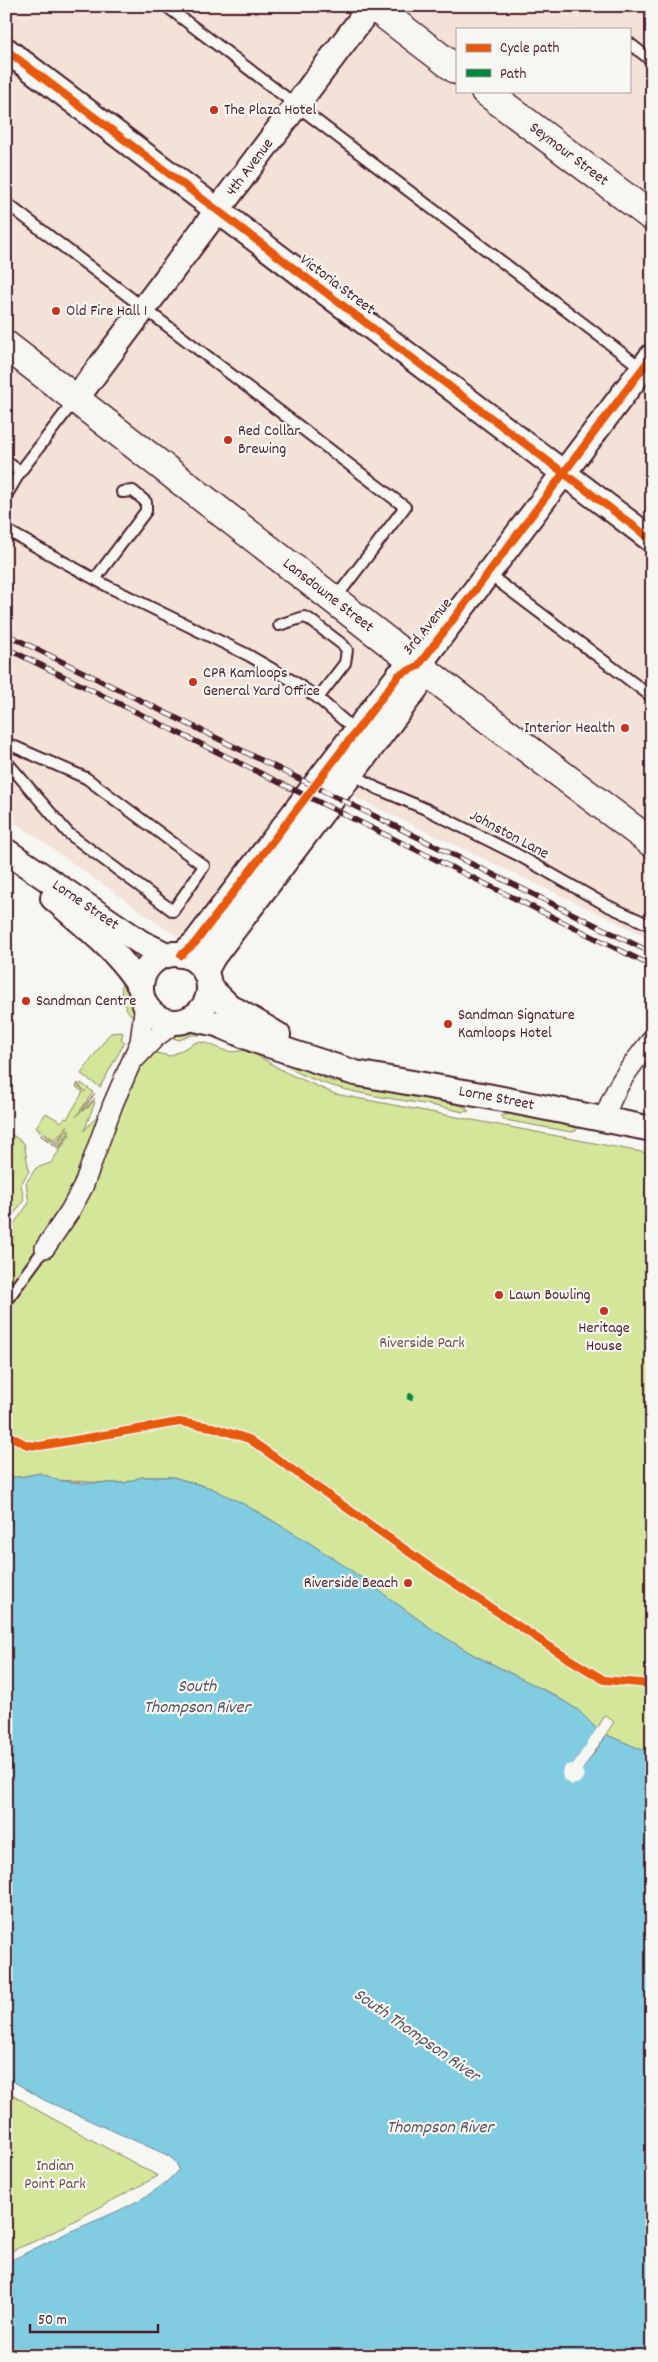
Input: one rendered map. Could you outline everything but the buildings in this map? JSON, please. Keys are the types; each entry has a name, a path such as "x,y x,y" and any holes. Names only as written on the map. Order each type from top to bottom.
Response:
{"main road":[{"path":"372,6 456,69"},
{"name":"Seymour Street","path":"486,92 652,217"},
{"name":"Lansdowne Street","path":"6,345 418,666 652,843"}],"street":[{"name":"4th Avenue","path":"75,400 372,6"},
{"name":"Victoria Street","path":"6,50 652,540"},
{"name":"3rd Avenue","path":"207,980 213,957 352,773 364,738 399,675 418,666 564,473 649,367"},
{"name":"3rd Avenue","path":"174,955 195,943 364,738"},
{"name":"Lorne Street","path":"6,851 140,942 174,955"},
{"name":"Lorne Street","path":"6,857 124,962 143,995"},
{"path":"45,1248 64,1221 83,1187 118,1090 140,1042 146,971 151,964 174,955 191,958 207,980 204,1005 155,1038 132,1063"},
{"name":"Lorne Street","path":"207,980 234,1010 339,1070"},
{"path":"143,995 158,1017 183,1020"},
{"name":"Lorne Street","path":"183,1020 217,1024 257,1041 339,1070 652,1129"},
{"path":"604,1120 618,1083 652,1039"}],"lane":[{"path":"166,6 649,367"},
{"path":"630,44 652,61"},
{"path":"6,204 405,507 335,600"},
{"path":"6,496 20,472 75,400"},
{"path":"6,461 20,472"},
{"path":"95,579 146,511 146,502 142,498 133,491 122,492"},
{"path":"6,530 95,579 248,655 318,698 364,738"},
{"path":"487,573 652,697"},
{"path":"279,624 304,617 344,644 347,650 345,663 318,698"},
{"path":"6,743 86,778 204,866 173,911 68,833 6,761"},
{"name":"Johnston Lane","path":"352,773 376,788 428,810 518,855 606,905 652,926"},
{"path":"6,1301 45,1248"}],"shaded area":[{"path":"6,6 652,6 652,939 350,795 347,742 342,730 278,819 188,935 176,936 6,816"}],"green space":[{"path":"122,979 132,989 136,1020 128,1011 123,1001"},
{"path":"187,1028 207,1029 206,1035 192,1035 179,1040 168,1036"},
{"path":"111,1033 123,1033 121,1039 125,1042 100,1087 81,1074 107,1037"},
{"name":"Riverside Park","path":"197,1042 210,1044 231,1052 246,1049 287,1073 335,1094 652,1154 652,1754 607,1735 582,1770 614,1722 605,1715 597,1729 578,1710 552,1694 472,1654 433,1630 328,1555 260,1513 211,1488 173,1477 142,1477 124,1483 106,1483 57,1480 40,1473 20,1477 6,1477 6,1222 13,1225 29,1203 26,1183 36,1168 51,1163 70,1134 59,1149 40,1135 59,1147 70,1131 59,1145 38,1131 58,1143 69,1128 57,1141 68,1125 55,1140 36,1127 46,1113 61,1122 65,1118 67,1119 83,1092 76,1087 78,1083 78,1086 86,1092 79,1086 81,1083 93,1092 76,1117 95,1093 82,1112 95,1098 87,1109 93,1101 95,1102 84,1131 151,1052 170,1056"},
{"path":"276,1057 331,1081 461,1105 469,1111 463,1112 342,1089 296,1072 275,1059"},
{"path":"510,1114 578,1127 576,1131 571,1132 505,1120 500,1116"},
{"path":"6,1134 11,1134 24,1143 29,1171 21,1184 24,1200 11,1218 6,1218"},
{"name":"Indian Point Park","path":"6,2090 37,2110 158,2176 40,2239 6,2253"}],"water":[{"path":"40,1473 57,1480 80,1483 124,1483 142,1477 173,1477 211,1488 240,1502 302,1538 348,1568 433,1630 472,1654 552,1694 578,1710 597,1729 573,1764 582,1770 607,1735 652,1754 652,2356 6,2356 6,2263 143,2198 169,2180 179,2169 175,2161 167,2155 44,2100 6,2077 6,1477 20,1477"}],"pier":[{"path":"598,1727 599,1730 578,1762 583,1764 607,1732 582,1770 584,1777 579,1783 572,1785 563,1779 562,1772 566,1765 573,1764"}],"railway":[{"path":"6,634 652,953"},
{"path":"6,648 652,966"}],"marked path":[{"path":"409,1400 412,1394"}],"cycle path":[{"path":"6,50 652,540"},
{"path":"181,955 195,943 399,675 418,666 652,356"},
{"path":"6,1434 27,1445 40,1446 179,1422 212,1427 249,1439 440,1574 561,1654 604,1680 652,1684"}],"place":[{"name":"The Plaza Hotel","path":"214,110"},
{"name":"Old Fire Hall 1","path":"56,311"},
{"name":"Red Collar Brewing","path":"228,440"},
{"name":"CPR Kamloops General Yard Office","path":"193,682"},
{"name":"Interior Health","path":"625,728"},
{"name":"Sandman Centre","path":"26,1001"},
{"name":"Sandman Signature Kamloops Hotel","path":"448,1024"},
{"name":"Lawn Bowling","path":"499,1295"},
{"name":"Heritage House","path":"604,1311"},
{"name":"Riverside Beach","path":"408,1583"}],"water label":[{"name":"South Thompson River","path":"197,1697"},
{"name":"South Thompson River","path":"416,2036"},
{"name":"Thompson River","path":"440,2128"}]}
